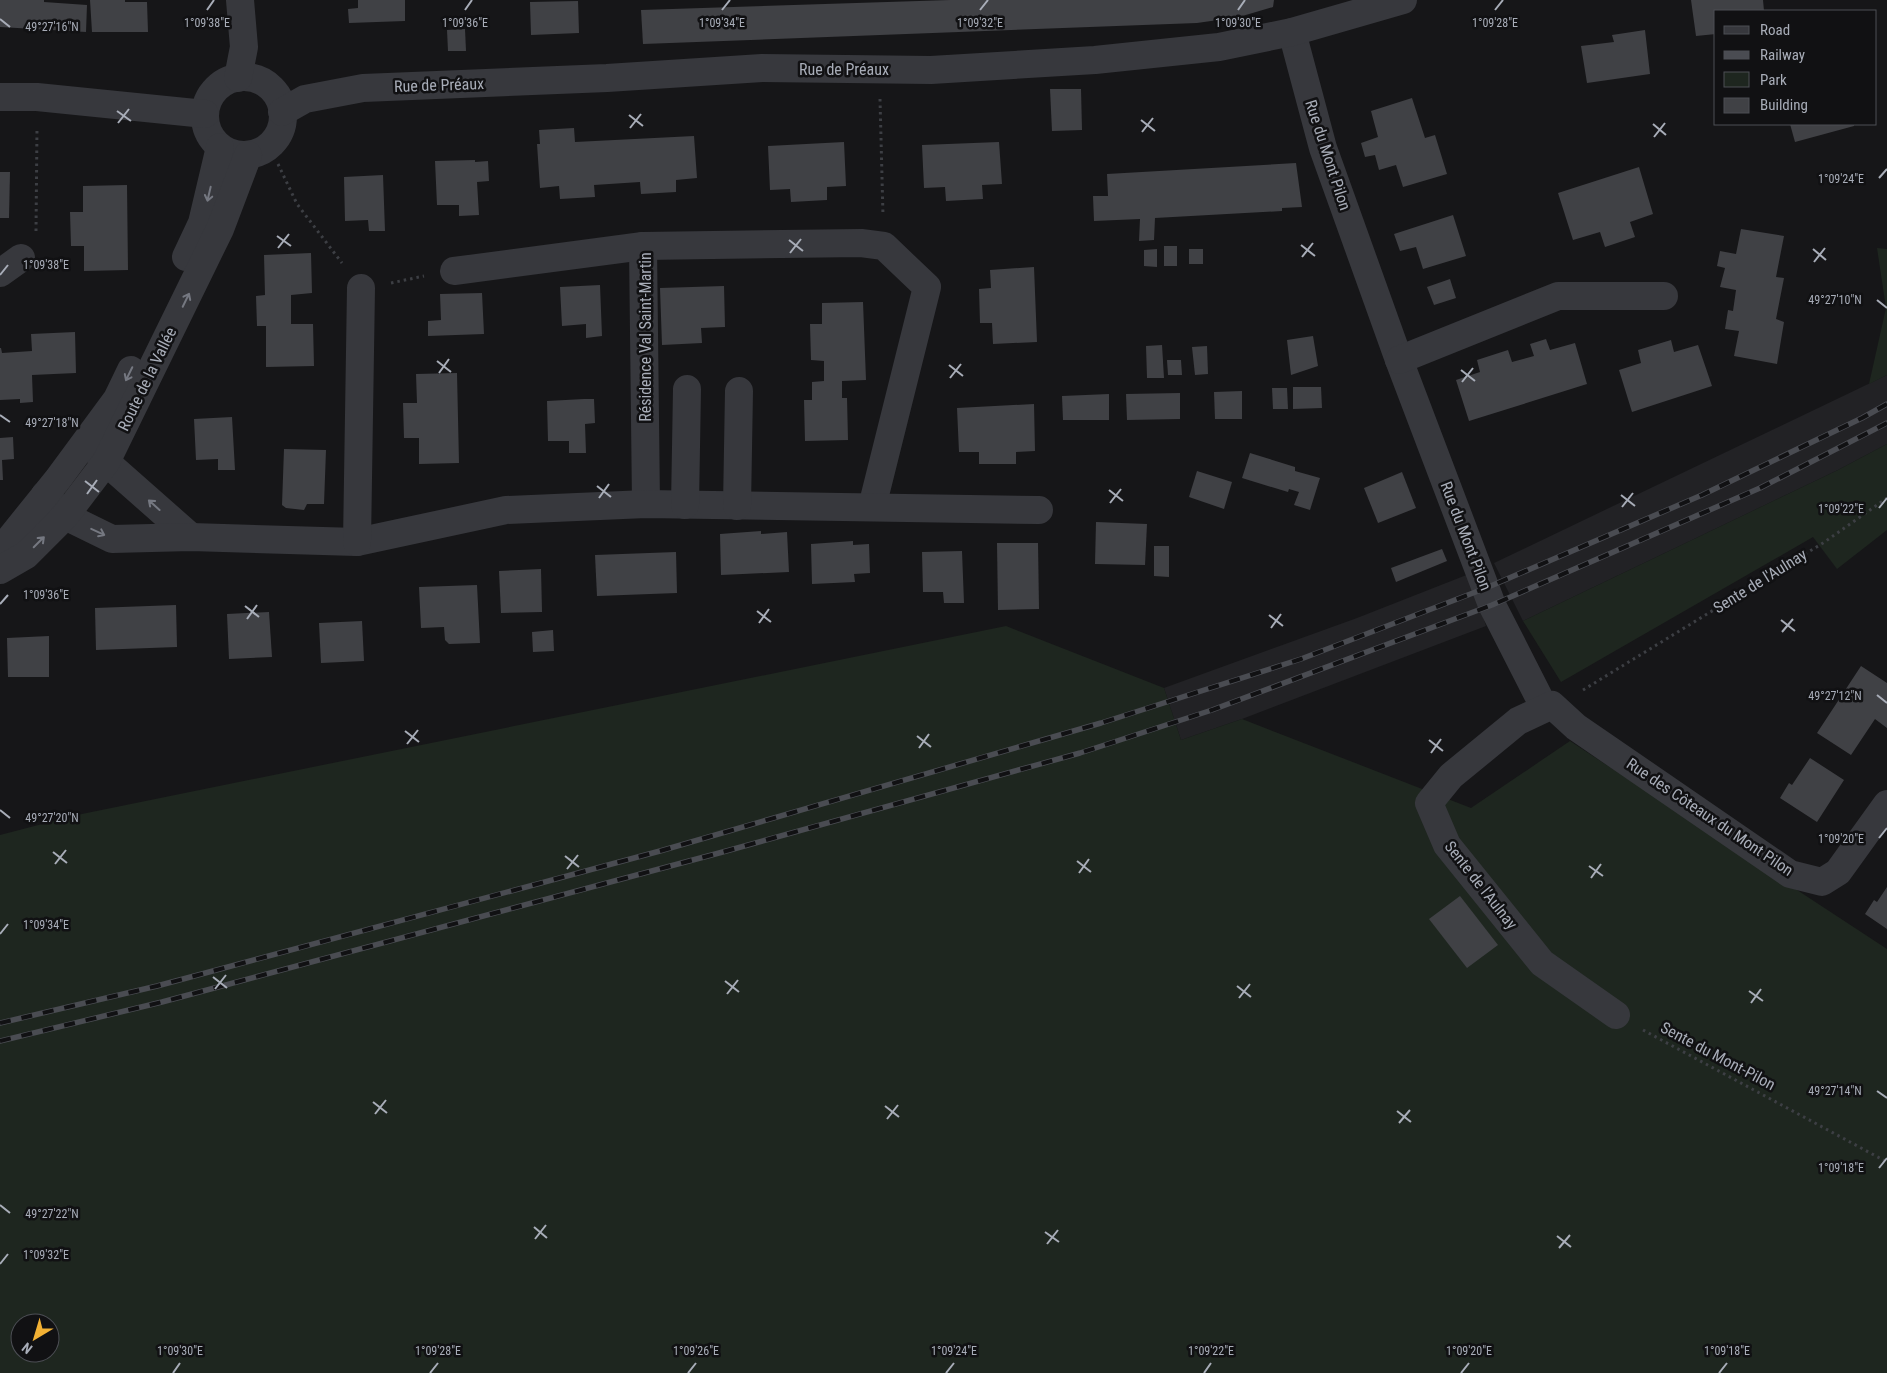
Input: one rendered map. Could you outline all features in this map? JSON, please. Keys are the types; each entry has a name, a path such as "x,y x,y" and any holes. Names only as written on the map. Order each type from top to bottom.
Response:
{"street":[{"path":"238,78 244,47 240,0"},
{"name":"Rue de Préaux","path":"282,112 305,99 364,88 607,78 762,68 931,70 1095,60 1219,48 1292,32 1397,1"},
{"name":"Rue du Mont Pilon","path":"1292,32 1323,148 1399,360 1492,605 1548,706"},
{"path":"238,78 254,79 268,86 277,98 282,112 281,127 278,134 259,150 233,154 214,142 207,128 205,114 209,99 218,87 238,78"},
{"path":"0,97 37,97 205,114"},
{"name":"Route de la Vallée","path":"0,551 45,495 117,399 202,223 220,147"},
{"name":"Route de la Vallée","path":"0,570 26,556 65,516 106,462 259,150"},
{"name":"Résidence Val Saint-Martin","path":"646,504 643,246 861,243 884,246"},
{"path":"454,271 643,246"},
{"path":"872,507 927,287 884,246"},
{"path":"356,542 361,288"},
{"path":"1399,360 1558,296 1664,296"},
{"path":"685,505 688,389"},
{"path":"738,506 739,391"},
{"path":"87,440 106,462 191,537"},
{"path":"45,495 65,516 112,539 191,537 356,542 506,510 646,504 1039,510"},
{"name":"Rue des Côteaux du Mont Pilon","path":"1548,706 1790,874 1822,882 1838,872 1887,804"},
{"name":"Sente de l'Aulnay","path":"1548,706 1518,721 1451,776 1429,803 1447,845 1542,963 1616,1015"}],"path":[{"path":"879,69 884,246"},
{"path":"11,266 36,232 37,97"},
{"path":"259,150 297,204 361,288 454,271"},
{"name":"Sente de l'Aulnay","path":"1548,706 1581,692 1823,543 1887,498"},
{"name":"Sente du Mont-Pilon","path":"1616,1015 1887,1162"}],"shaded area":[{"path":"1887,375 1887,444 1838,470 1523,621 1494,563"},
{"path":"1469,574 1486,626 1242,719 1181,740 1164,688 1357,618"}],"green space":[{"path":"1877,248 1887,249 1887,375 1869,384 1886,308"},
{"path":"1887,444 1887,530 1837,569 1813,537 1561,682 1523,621 1838,470"},
{"path":"1006,626 1164,688 1181,740 1242,719 1471,808 1570,741 1887,949 1887,1373 0,1373 0,835 77,815"}],"building":[{"path":"0,0 44,0 44,2 87,5 86,32 0,27"},
{"path":"90,0 147,2 148,32 92,32"},
{"path":"358,0 405,0 405,21 349,23 348,9 358,8"},
{"path":"950,0 1274,0 1273,7 1239,17 1197,23 643,44 641,10"},
{"path":"1691,0 1763,0 1764,10 1714,10 1714,34 1696,36"},
{"path":"578,1 579,33 531,35 530,2"},
{"path":"465,29 466,51 448,51 447,30"},
{"path":"1645,30 1650,74 1587,83 1581,46 1614,42 1612,35"},
{"path":"1050,89 1081,89 1082,130 1052,131"},
{"path":"1412,98 1425,138 1435,135 1447,174 1403,187 1396,165 1379,170 1375,155 1365,157 1361,143 1378,137 1371,111"},
{"path":"1790,125 1854,125 1854,126 1795,142"},
{"path":"574,128 575,142 694,136 697,178 676,180 676,192 641,194 640,182 594,185 595,197 560,199 559,186 540,188 537,144 540,144 539,130"},
{"path":"844,142 846,186 827,187 827,200 791,202 790,189 770,190 768,146"},
{"path":"999,142 1002,184 982,185 983,199 946,201 945,187 924,188 922,145"},
{"path":"475,160 475,162 488,161 489,181 477,182 479,215 459,216 459,205 437,205 435,161"},
{"path":"1296,163 1302,207 1282,208 1282,211 1155,218 1154,240 1139,241 1140,219 1094,221 1093,196 1108,196 1107,174"},
{"path":"1639,167 1653,214 1630,222 1635,237 1605,247 1600,232 1573,240 1558,193"},
{"path":"0,172 10,172 9,218 0,218"},
{"path":"383,175 385,231 369,231 368,220 345,221 344,177"},
{"path":"127,185 128,270 84,271 84,246 71,246 70,212 83,212 83,186"},
{"path":"1453,215 1466,256 1423,269 1416,247 1400,251 1394,234"},
{"path":"1741,229 1784,236 1776,277 1784,278 1776,319 1784,322 1777,364 1734,356 1739,331 1725,329 1728,310 1733,311 1736,290 1720,287 1725,268 1717,266 1720,251 1736,254"},
{"path":"1164,246 1177,246 1177,266 1164,266"},
{"path":"1157,249 1157,267 1144,266 1144,250"},
{"path":"1189,249 1203,249 1203,264 1189,264"},
{"path":"311,253 312,293 291,295 291,324 313,324 314,366 266,367 266,326 257,326 256,296 265,295 264,255"},
{"path":"1034,267 1037,342 993,344 992,323 980,323 979,289 991,288 990,270"},
{"path":"1450,279 1456,298 1434,305 1427,287"},
{"path":"600,285 602,336 586,338 586,324 562,326 560,287"},
{"path":"724,286 725,327 701,328 702,343 662,345 660,288"},
{"path":"482,293 484,334 428,336 428,321 441,320 440,294"},
{"path":"863,302 866,380 842,381 842,398 847,398 848,440 805,441 804,400 812,400 812,382 824,381 824,361 811,360 810,324 822,324 822,303"},
{"path":"75,332 76,373 32,375 33,402 20,403 20,399 0,400 0,348 2,353 32,351 31,334"},
{"path":"1313,336 1318,366 1291,375 1287,340"},
{"path":"1546,339 1550,350 1575,343 1587,384 1469,421 1456,380 1480,372 1477,360 1508,350 1512,362 1534,356 1530,344"},
{"path":"1671,340 1674,352 1698,345 1712,386 1632,412 1619,370 1641,363 1638,350"},
{"path":"1162,345 1164,378 1147,378 1146,346"},
{"path":"1207,346 1208,374 1195,375 1192,347"},
{"path":"1167,360 1181,360 1182,375 1168,375"},
{"path":"457,373 459,463 419,464 419,438 404,438 403,403 417,403 416,374"},
{"path":"1293,387 1321,387 1322,408 1293,409"},
{"path":"1272,388 1287,388 1288,409 1273,409"},
{"path":"1242,391 1242,419 1215,419 1214,392"},
{"path":"1180,393 1180,419 1127,420 1126,394"},
{"path":"1109,394 1109,420 1063,420 1062,396"},
{"path":"594,399 595,423 585,424 586,453 569,453 569,441 548,441 547,401"},
{"path":"1034,404 1035,451 1016,452 1016,464 979,464 979,452 959,452 957,408"},
{"path":"232,417 235,470 218,470 218,459 196,460 194,419"},
{"path":"13,437 14,459 2,460 3,480 0,480 0,438"},
{"path":"284,449 326,450 324,504 307,504 304,510 286,508 282,505"},
{"path":"1250,453 1295,467 1295,471 1320,478 1310,510 1294,505 1299,492 1289,489 1288,492 1242,478"},
{"path":"1197,471 1232,482 1224,509 1189,497"},
{"path":"1402,472 1416,508 1378,523 1364,488"},
{"path":"1096,522 1147,524 1145,565 1095,564"},
{"path":"761,531 761,534 787,532 789,572 721,575 720,534"},
{"path":"853,541 853,545 869,544 870,573 854,574 855,582 812,584 811,544"},
{"path":"997,543 1038,543 1039,609 998,610"},
{"path":"1154,546 1169,546 1169,577 1154,576"},
{"path":"1442,549 1447,561 1396,582 1391,568"},
{"path":"962,551 964,603 944,603 943,592 923,592 922,552"},
{"path":"676,552 677,593 597,596 595,555"},
{"path":"541,569 542,612 501,613 499,571"},
{"path":"477,585 480,643 449,644 445,640 444,627 421,628 419,587"},
{"path":"176,605 177,647 96,650 95,608"},
{"path":"269,612 272,657 229,659 227,614"},
{"path":"362,621 364,661 321,663 319,623"},
{"path":"553,630 554,651 533,652 532,632"},
{"path":"49,636 49,677 8,677 7,638"},
{"path":"1861,666 1887,683 1887,728 1875,719 1851,755 1817,733"},
{"path":"1810,758 1844,780 1817,822 1780,798 1789,783 1792,785"},
{"path":"1887,887 1887,929 1865,914 1874,900 1877,902"},
{"path":"1460,896 1498,945 1467,968 1429,919"}],"railway":[{"path":"0,1023 157,986 660,851 1101,723 1301,659 1486,588 1702,495 1862,418 1887,404"},
{"path":"0,1041 162,1002 719,853 1080,753 1212,710 1492,605 1760,488 1887,423"}]}
